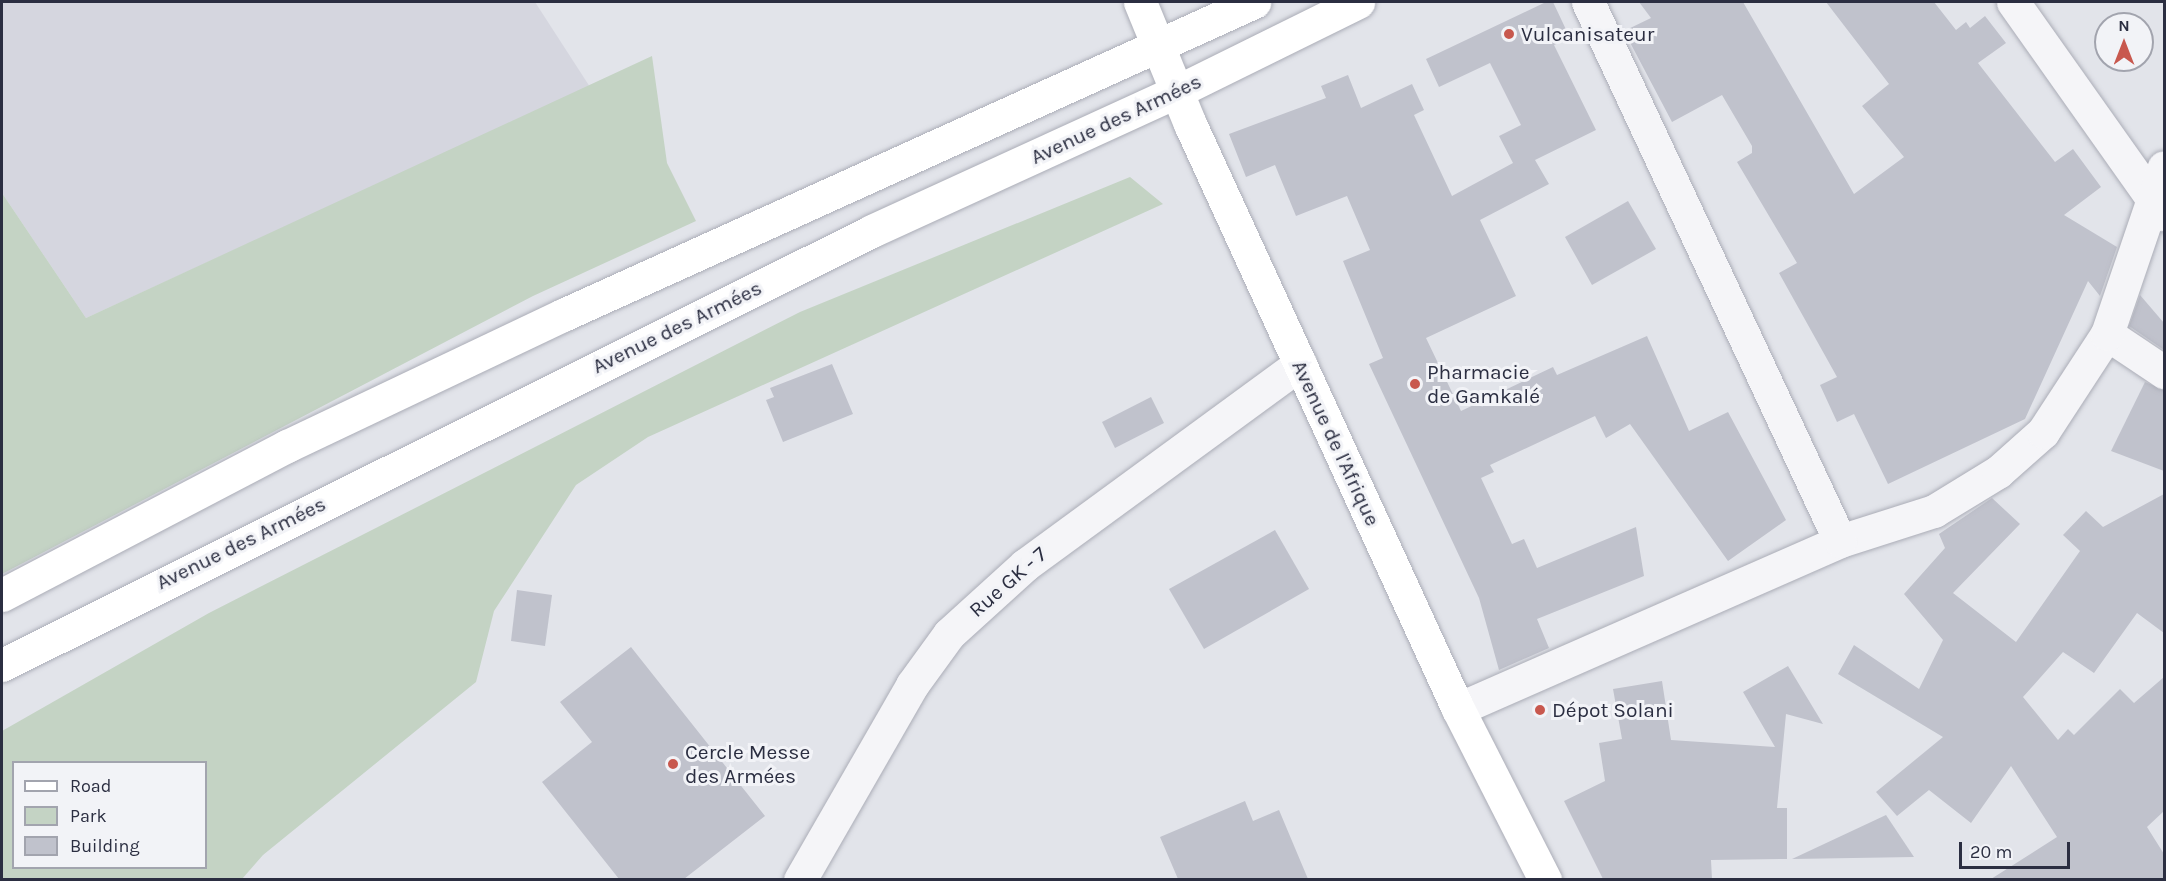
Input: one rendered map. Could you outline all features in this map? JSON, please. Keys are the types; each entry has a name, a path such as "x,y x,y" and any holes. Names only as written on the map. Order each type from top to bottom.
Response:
{"main road":[{"name":"Avenue de l'Afrique","path":"1140,2 1300,364 1458,709 1545,879"},
{"path":"2,594 287,446 1158,44 1254,2"},
{"name":"Avenue des Armées","path":"2,665 872,231 1178,91 1358,2"}],"street":[{"path":"1588,2 1840,541"},
{"path":"2013,2 2158,207"},
{"path":"1458,709 1840,541 1934,511 2010,463 2043,432 2107,334 2158,207 2164,167"},
{"path":"2107,334 2164,372"},
{"name":"Rue GK - 7","path":"800,879 912,685 949,634 1041,553 1300,364"}],"shaded area":[{"path":"2,2 535,2 590,87 86,318 2,193"}],"green space":[{"path":"652,56 667,163 696,221 533,296 2,574 2,193 86,318"},
{"path":"1130,177 1163,204 648,437 576,485 494,611 476,682 263,855 242,879 2,879 2,731 209,613 800,312"}],"building":[{"path":"1546,2 1553,2 1570,38 1554,45 1596,130 1535,160 1549,184 1480,220 1516,296 1426,338 1461,411 1553,367 1557,375 1647,336 1689,431 1728,412 1786,520 1728,561 1630,424 1606,438 1595,416 1490,465 1494,472 1481,478 1512,544 1524,539 1537,568 1636,527 1644,576 1537,619 1549,648 1499,670 1479,598 1369,364 1383,358 1343,261 1370,250 1347,196 1296,216 1275,165 1246,177 1229,134 1326,98 1321,86 1348,75 1361,108 1412,84 1424,110 1414,115 1452,196 1513,163 1499,136 1521,125 1490,63 1439,87 1426,59"},
{"path":"1639,2 1743,2 1854,194 1904,157 1862,106 1889,84 1826,2 1934,2 1956,30 1966,22 1970,28 1985,16 2006,43 1978,63 2055,162 2073,149 2101,187 2064,215 2117,247 2100,296 2088,281 2025,419 1888,484 1854,414 1837,422 1820,385 1837,377 1779,273 1797,263 1737,162 1752,153 1752,146 1722,95 1672,122 1624,31 1651,18"},
{"path":"1628,201 1656,249 1592,285 1565,237"},
{"path":"2140,295 2164,323 2164,350 2129,326"},
{"path":"832,364 853,414 783,442 766,400 774,397 770,388"},
{"path":"2145,382 2164,390 2164,471 2111,451"},
{"path":"1151,397 1164,423 1115,448 1102,422"},
{"path":"2164,494 2164,633 2137,613 2094,673 2063,652 2023,697 2058,740 2068,729 2074,735 2120,689 2134,703 2164,677 2164,811 2147,827 2164,854 2164,879 1991,879 2057,837 2011,766 1971,823 1929,790 1897,816 1876,792 1943,737 1838,674 1854,645 1919,689 1943,640 1904,594 1945,548 1939,534 1992,498 2020,524 1953,593 2016,642 2080,551 2063,535 2086,511 2103,527"},
{"path":"1275,530 1309,589 1204,649 1169,589"},
{"path":"517,590 552,595 545,646 511,641"},
{"path":"631,647 765,816 684,879 619,879 542,782 592,742 560,702"},
{"path":"1788,666 1823,724 1786,714 1777,808 1787,808 1787,859 1711,860 1712,879 1603,879 1564,801 1605,781 1599,743 1622,739 1613,689 1662,681 1671,740 1775,747 1743,692"},
{"path":"1245,801 1253,821 1279,810 1308,879 1178,879 1160,837"},
{"path":"1886,815 1914,857 1792,859"}],"place":[{"name":"Vulcanisateur","path":"1509,34"},
{"name":"Pharmacie de Gamkalé","path":"1415,384"},
{"name":"Dépot Solani","path":"1540,710"},
{"name":"Cercle Messe des Armées","path":"673,764"}]}
